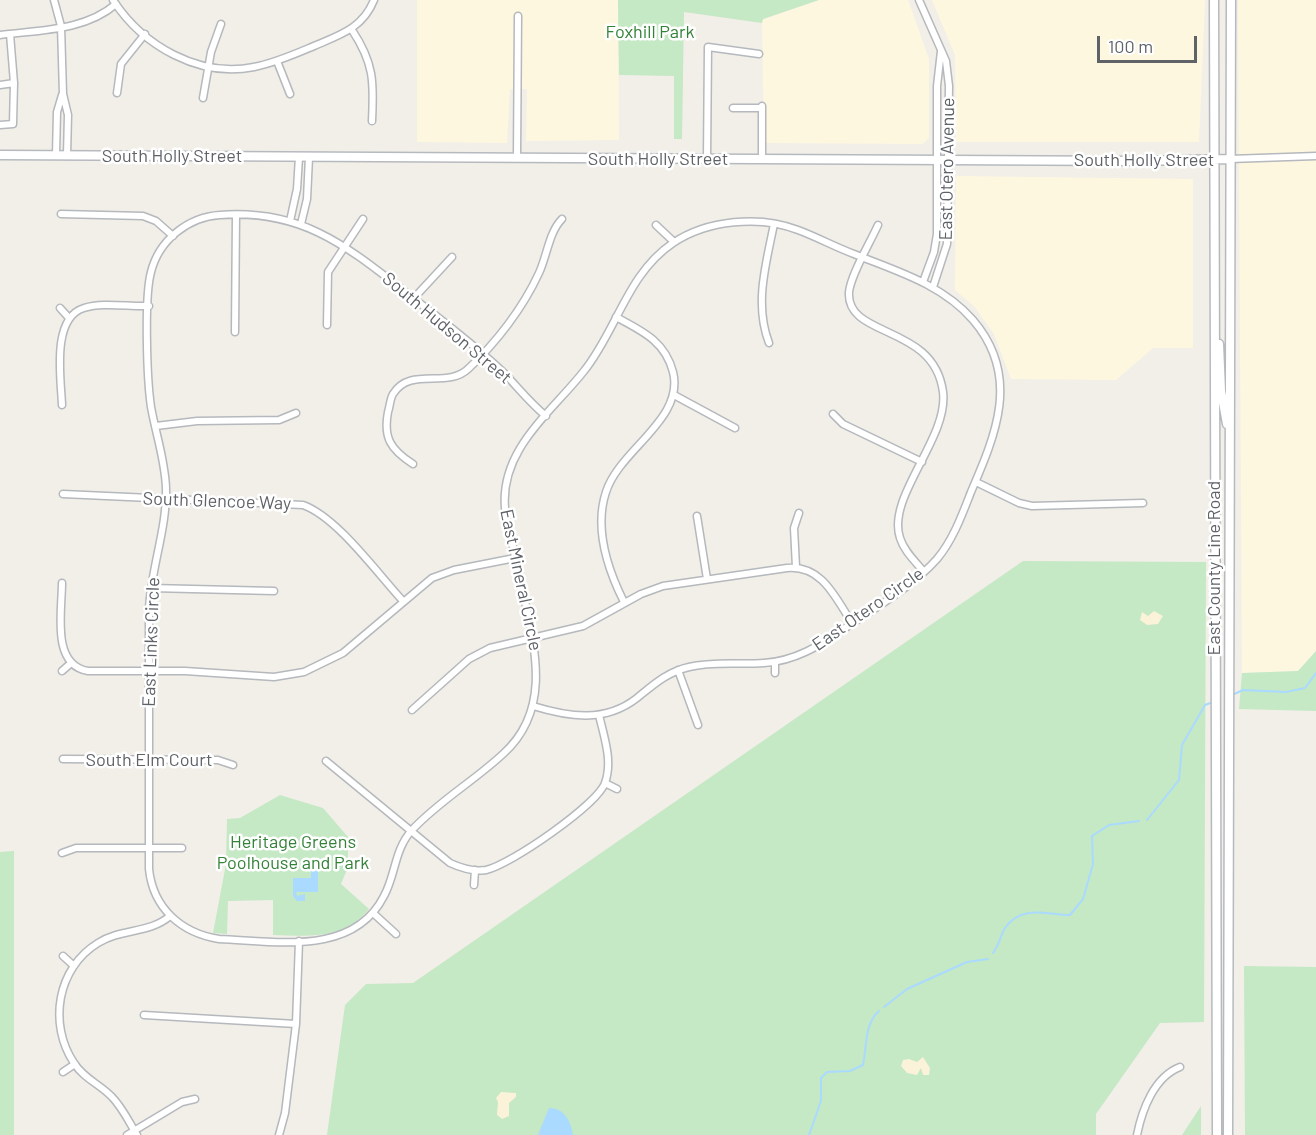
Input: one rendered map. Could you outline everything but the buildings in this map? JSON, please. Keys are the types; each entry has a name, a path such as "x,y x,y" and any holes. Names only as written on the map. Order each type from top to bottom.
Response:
{"main road":[{"name":"East County Line Road","path":"1214,0 1214,709 1217,1135"},
{"name":"East County Line Road","path":"1228,1135 1231,0"},
{"name":"South Holly Street","path":"0,155 1213,161 1230,159"},
{"path":"1215,342 1220,349 1221,391 1231,442"}],"street":[{"path":"54,0 61,26 63,94 68,115 67,155"},
{"path":"0,35 91,21 114,2 145,34 174,55 209,67 244,69 277,61 352,30 363,19 374,0"},
{"name":"East Otero Avenue","path":"919,0 948,72 947,244 933,287"},
{"path":"517,158 518,16"},
{"path":"203,98 221,24"},
{"path":"352,30 366,52 372,69 372,121"},
{"path":"0,125 13,124 14,83 10,34"},
{"path":"117,93 121,64 145,34"},
{"path":"707,159 708,47 759,54"},
{"name":"East Otero Avenue","path":"923,282 936,243 937,86 941,50"},
{"path":"277,61 290,94"},
{"path":"0,85 14,83"},
{"path":"56,155 57,112 63,94"},
{"path":"734,108 762,107 762,159"},
{"name":"South Holly Street","path":"1230,159 1316,156"},
{"path":"290,220 297,189 299,157"},
{"path":"301,224 307,199 309,157"},
{"path":"62,214 143,216 156,220 172,236"},
{"path":"235,332 236,215"},
{"name":"South Hudson Street","path":"172,236 200,219 236,215 290,220 344,244 481,354 546,416"},
{"path":"327,325 329,313 327,277 344,244 363,219"},
{"path":"412,465 396,453 388,441 386,426 393,394 410,380 463,373 481,354 527,295 539,273 555,228 562,219"},
{"name":"East Mineral Circle","path":"299,941 337,937 359,926 373,913 388,888 400,847 412,830 504,754 522,730 533,706 538,681 533,638 505,508 505,480 514,456 597,354 638,278 651,262 674,242 704,229 728,224 774,224 798,229 933,287"},
{"path":"769,343 764,329 760,301 774,224"},
{"path":"657,225 674,242"},
{"path":"878,225 850,289 853,310 865,322 911,342 921,350 933,364 942,382 942,414 898,522 902,545 924,572"},
{"name":"East Links Circle","path":"172,236 153,265 149,283 149,385 164,464 166,499 151,588 149,847 152,888 170,916 189,931 206,937 299,941"},
{"path":"414,298 452,256"},
{"name":"East Otero Circle","path":"533,706 569,716 599,715 630,703 663,677 678,670 702,665 775,662 810,650 924,572 948,542 999,420 999,375 990,348 976,323 954,301 933,287"},
{"path":"62,405 61,340 69,318 77,310 89,307 149,306"},
{"path":"60,308 69,318"},
{"path":"616,317 649,334 662,347 672,369 674,395 664,415 614,474 604,499 602,528 609,569 624,602"},
{"path":"674,395 735,428"},
{"path":"156,426 190,421 279,420 296,413"},
{"path":"833,414 843,424 922,462"},
{"path":"975,482 1013,501 1032,506 1143,503"},
{"name":"South Glencoe Way","path":"63,494 284,502 310,508 333,524 403,601"},
{"path":"796,567 794,528 799,513"},
{"path":"697,516 707,579"},
{"path":"62,583 62,642 70,663 88,671 149,671 274,677 304,672 343,653 425,582 439,574 515,558"},
{"path":"412,710 480,653 498,646 583,626 624,602 663,586 796,567 807,568 817,574 852,623"},
{"path":"151,588 274,591"},
{"path":"775,662 775,674"},
{"path":"62,671 70,663"},
{"path":"678,670 698,725"},
{"path":"326,761 450,863 475,870 495,868 515,857 588,806 598,796 605,783 608,759 599,715"},
{"name":"South Elm Court","path":"63,759 218,760 233,765"},
{"path":"605,783 617,789"},
{"path":"62,853 76,848 182,848"},
{"path":"474,885 475,870"},
{"path":"373,913 396,934"},
{"path":"136,1133 113,1098 86,1077 75,1064 64,1043 59,1013 62,991 74,966 90,948 104,939 128,930 152,928 170,916"},
{"path":"279,1135 285,1113 296,1024 299,941"},
{"path":"63,956 74,966"},
{"path":"144,1015 296,1024"},
{"path":"63,1072 75,1064"},
{"path":"1137,1135 1143,1111 1157,1087 1167,1075 1180,1067"},
{"path":"128,1135 136,1133 182,1101 195,1099"}],"shaded area":[{"path":"417,0 618,0 619,140 526,141 527,89 510,89 507,143 417,142"},
{"path":"819,0 908,0 929,59 929,138 923,144 764,143 762,20"},
{"path":"932,0 1205,0 1199,142 956,142 955,55"},
{"path":"1238,0 1316,0 1316,651 1298,671 1242,673"},
{"path":"956,176 1193,179 1193,348 1153,348 1116,380 1011,379 994,334 974,306 955,290"}],"green space":[{"name":"Foxhill Park","path":"618,0 819,0 763,19 762,23 684,12 682,139 674,139 674,76 619,75"},
{"path":"1023,561 1206,562 1204,1022 1160,1023 1096,1114 1096,1135 327,1135 345,1005 366,984 413,983"},
{"path":"1316,651 1316,711 1239,709 1242,673 1298,671"},
{"name":"Heritage Greens Poolhouse and Park","path":"280,795 323,808 348,837 348,867 341,884 369,909 359,919 337,931 299,936 273,935 273,900 228,901 227,934 213,933 226,864 227,819 240,818"},
{"path":"14,851 14,1135 0,1135 0,852"},
{"path":"1244,966 1316,967 1316,1135 1245,1135"},
{"path":"1201,1106 1201,1135 1182,1135"}],"sand":[{"path":"1154,611 1163,616 1158,624 1147,625 1140,620 1142,612 1148,616"},
{"path":"923,1057 930,1068 929,1075 923,1075 921,1068 917,1075 907,1073 901,1066 903,1060 909,1059 917,1062"},
{"path":"501,1092 516,1093 516,1097 509,1103 509,1116 502,1119 497,1115 496,1098"}],"water":[{"path":"311,867 318,867 318,892 296,892 297,896 305,894 305,901 297,901 293,896 293,878 311,878"},
{"path":"549,1108 559,1110 566,1116 573,1135 538,1135"}],"waterway":[{"path":"1232,695 1243,690 1286,692 1305,688 1316,673"},
{"path":"1147,820 1179,780 1182,745 1205,705 1213,702"},
{"path":"993,953 1005,928 1019,916 1035,912 1070,915 1083,899 1093,864 1092,836 1109,825 1139,821"},
{"path":"884,1007 907,989 967,962 988,959"},
{"path":"809,1135 821,1101 821,1078 827,1072 850,1071 863,1065 868,1029 879,1011"}]}
